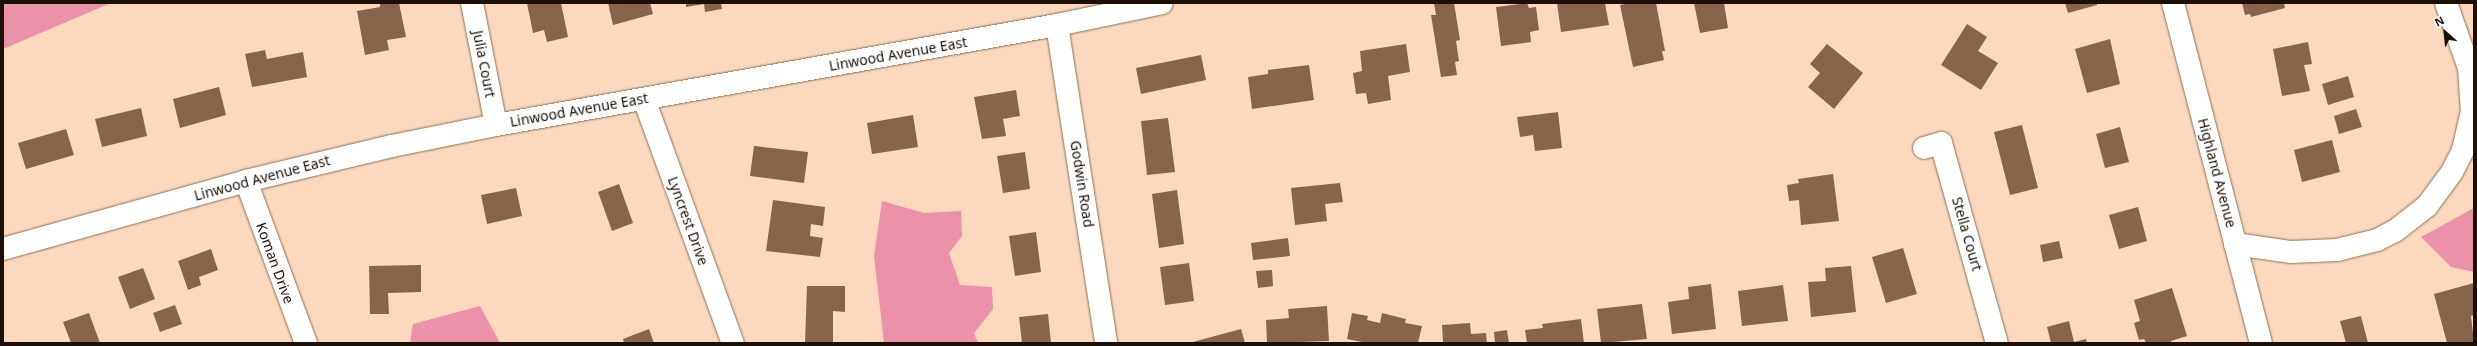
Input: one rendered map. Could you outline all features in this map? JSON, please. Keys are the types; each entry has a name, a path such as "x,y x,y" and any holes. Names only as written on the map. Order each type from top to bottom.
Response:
{"main road":[{"name":"Julia Court","path":"472,3 496,125"},
{"name":"Linwood Avenue East","path":"3,249 246,181 350,155 496,125 1056,25 1162,3"},
{"name":"Highland Avenue","path":"2173,3 2261,343"},
{"path":"2236,244 2291,252 2344,249 2377,240 2395,231 2427,206 2457,161 2472,112 2469,68 2446,3"},
{"name":"Godwin Road","path":"1056,25 1106,343"},
{"name":"Lyncrest Drive","path":"644,99 733,343"},
{"name":"Stella Court","path":"1924,148 1941,143 1997,343"},
{"name":"Koman Drive","path":"246,181 306,343"}],"shaded area":[{"path":"3,3 111,3 3,49"},
{"path":"882,201 924,213 961,211 962,236 949,253 960,285 992,287 993,309 974,333 978,343 884,343 874,256"},
{"path":"2474,208 2474,272 2451,267 2421,237"},
{"path":"480,306 500,343 410,343 413,324"}],"building":[{"path":"380,3 399,3 406,37 387,40 389,50 365,55 357,11 380,7"},
{"path":"527,3 561,3 568,37 547,42 544,30 533,33"},
{"path":"608,3 650,3 653,14 613,25"},
{"path":"686,3 721,3 722,9 705,12 704,4 686,7"},
{"path":"1434,3 1454,3 1460,40 1456,41 1459,61 1455,62 1457,75 1441,77 1431,15 1436,15"},
{"path":"1527,3 1529,8 1536,7 1539,30 1530,32 1531,42 1501,46 1496,7"},
{"path":"1557,3 1605,3 1609,25 1561,32"},
{"path":"1629,3 1656,3 1665,51 1662,51 1664,60 1633,67 1620,5"},
{"path":"1694,3 1724,3 1728,28 1700,33"},
{"path":"2065,3 2097,3 2097,5 2068,13"},
{"path":"2242,3 2284,3 2285,8 2251,17 2250,14 2245,15"},
{"path":"1967,24 1987,37 1978,51 1998,63 1981,90 1941,65"},
{"path":"2110,39 2120,84 2087,93 2075,49"},
{"path":"2308,42 2312,64 2304,65 2310,91 2282,96 2273,49"},
{"path":"1406,44 1410,72 1388,76 1391,100 1368,104 1366,93 1356,94 1353,73 1362,71 1360,51"},
{"path":"1827,44 1863,73 1834,109 1808,87 1820,73 1810,64"},
{"path":"265,50 267,59 303,52 307,77 252,87 245,54"},
{"path":"1201,55 1206,80 1141,94 1136,68"},
{"path":"1309,65 1314,100 1252,109 1248,77 1268,74 1268,70"},
{"path":"2348,76 2354,97 2328,105 2322,84"},
{"path":"219,87 226,115 180,128 173,99"},
{"path":"1016,90 1020,116 1003,119 1006,136 982,139 974,97"},
{"path":"141,108 147,136 102,147 95,119"},
{"path":"2356,109 2362,127 2339,134 2334,116"},
{"path":"1558,112 1562,148 1535,151 1533,135 1520,137 1517,117"},
{"path":"913,115 918,147 872,154 867,123"},
{"path":"1168,118 1175,172 1147,175 1141,121"},
{"path":"2022,125 2038,188 2010,195 1994,132"},
{"path":"2120,127 2129,162 2105,168 2096,134"},
{"path":"66,129 74,155 26,169 18,143"},
{"path":"2332,140 2340,172 2302,182 2294,150"},
{"path":"754,146 808,152 804,183 750,176"},
{"path":"1025,152 1030,189 1003,193 997,156"},
{"path":"1833,174 1839,221 1801,225 1799,200 1789,201 1787,185 1799,183 1798,179"},
{"path":"1340,183 1343,202 1325,204 1327,221 1295,225 1291,188"},
{"path":"619,184 633,223 612,231 598,192"},
{"path":"516,188 522,216 487,224 481,195"},
{"path":"1177,190 1184,244 1159,248 1152,194"},
{"path":"773,200 825,207 823,226 811,224 810,236 823,238 820,257 766,251"},
{"path":"2138,207 2147,241 2119,249 2109,215"},
{"path":"1036,232 1041,272 1015,276 1009,236"},
{"path":"1288,238 1290,256 1253,260 1251,243"},
{"path":"2059,241 2063,258 2043,262 2040,245"},
{"path":"1903,248 1917,294 1886,303 1872,257"},
{"path":"211,249 218,270 199,277 201,285 188,290 178,261"},
{"path":"1189,263 1194,301 1165,305 1160,267"},
{"path":"421,265 421,292 388,293 389,314 370,314 369,266"},
{"path":"1851,266 1856,312 1811,317 1808,282 1826,281 1825,268"},
{"path":"143,268 155,299 130,309 118,277"},
{"path":"1272,270 1273,286 1258,288 1256,271"},
{"path":"2474,283 2474,315 2471,316 2474,343 2447,343 2434,294"},
{"path":"1711,284 1716,329 1672,334 1668,302 1689,299 1688,287"},
{"path":"1783,285 1788,321 1742,326 1738,291"},
{"path":"807,286 845,286 845,312 833,311 833,343 805,343"},
{"path":"2172,288 2187,336 2171,341 2171,343 2146,343 2144,339 2139,340 2134,323 2140,321 2134,300"},
{"path":"1642,304 1647,339 1601,343 1597,309"},
{"path":"175,305 182,324 160,332 153,313"},
{"path":"1327,306 1329,341 1267,343 1266,320 1289,318 1288,309"},
{"path":"89,313 100,343 71,343 63,322"},
{"path":"1352,313 1368,316 1367,320 1380,323 1382,313 1406,319 1405,323 1422,326 1418,343 1367,343 1347,339"},
{"path":"1048,314 1051,343 1022,343 1019,317"},
{"path":"2361,316 2368,343 2346,343 2340,321"},
{"path":"1581,319 1584,343 1527,343 1525,330 1543,328 1542,324"},
{"path":"2069,321 2074,342 2086,339 2087,343 2051,343 2047,327"},
{"path":"1470,323 1471,334 1486,333 1487,343 1443,343 1442,325"},
{"path":"649,329 654,343 624,343 623,339"},
{"path":"1241,329 1245,343 1189,343"},
{"path":"1507,330 1509,343 1495,343 1494,332"}]}
